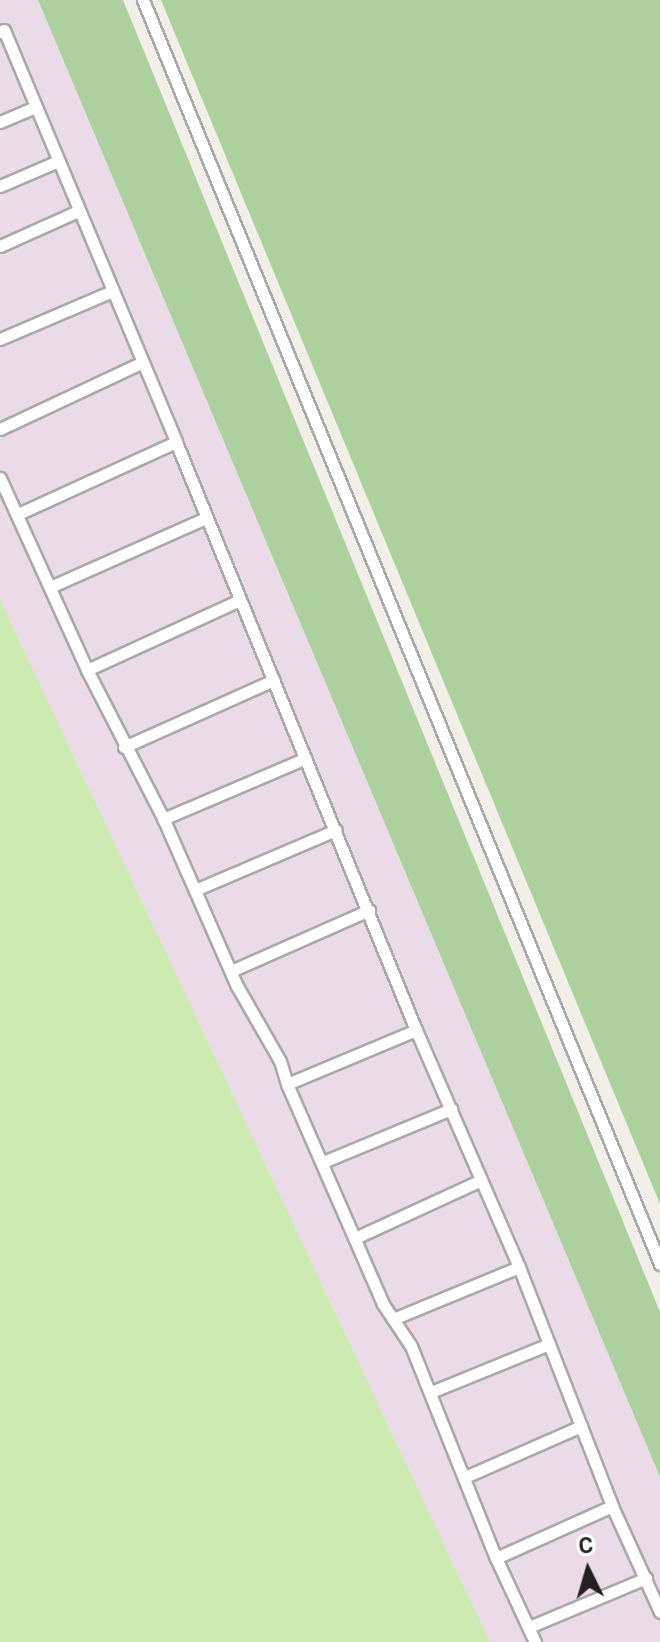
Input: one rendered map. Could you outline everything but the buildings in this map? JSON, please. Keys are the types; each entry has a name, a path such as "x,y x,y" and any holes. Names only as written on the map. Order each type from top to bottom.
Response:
{"lane":[{"path":"143,0 660,1264"},
{"path":"0,32 4,30 416,1030 519,1267 612,1506 660,1612"},
{"path":"0,122 35,107"},
{"path":"0,186 58,161"},
{"path":"0,246 78,211"},
{"path":"0,339 110,292"},
{"path":"0,429 141,363"},
{"path":"18,514 176,442"},
{"path":"0,478 87,670 163,819 231,971 280,1061 287,1084 383,1304 411,1346 496,1558 535,1642"},
{"path":"50,587 206,518"},
{"path":"87,670 240,600"},
{"path":"124,747 274,680"},
{"path":"163,819 306,758"},
{"path":"195,890 336,830"},
{"path":"231,971 369,910"},
{"path":"287,1084 416,1030"},
{"path":"323,1162 451,1109"},
{"path":"355,1238 481,1180"},
{"path":"393,1319 519,1267"},
{"path":"431,1392 549,1344"},
{"path":"465,1477 581,1426"},
{"path":"496,1558 612,1506"},
{"path":"529,1627 646,1578"}],"shaded area":[{"path":"0,0 38,0 660,1477 660,1642 490,1642 0,599"}],"green space":[{"path":"38,0 123,0 660,1312 660,1477"},
{"path":"161,0 660,0 660,1204"},
{"path":"0,599 490,1642 0,1642"}]}
